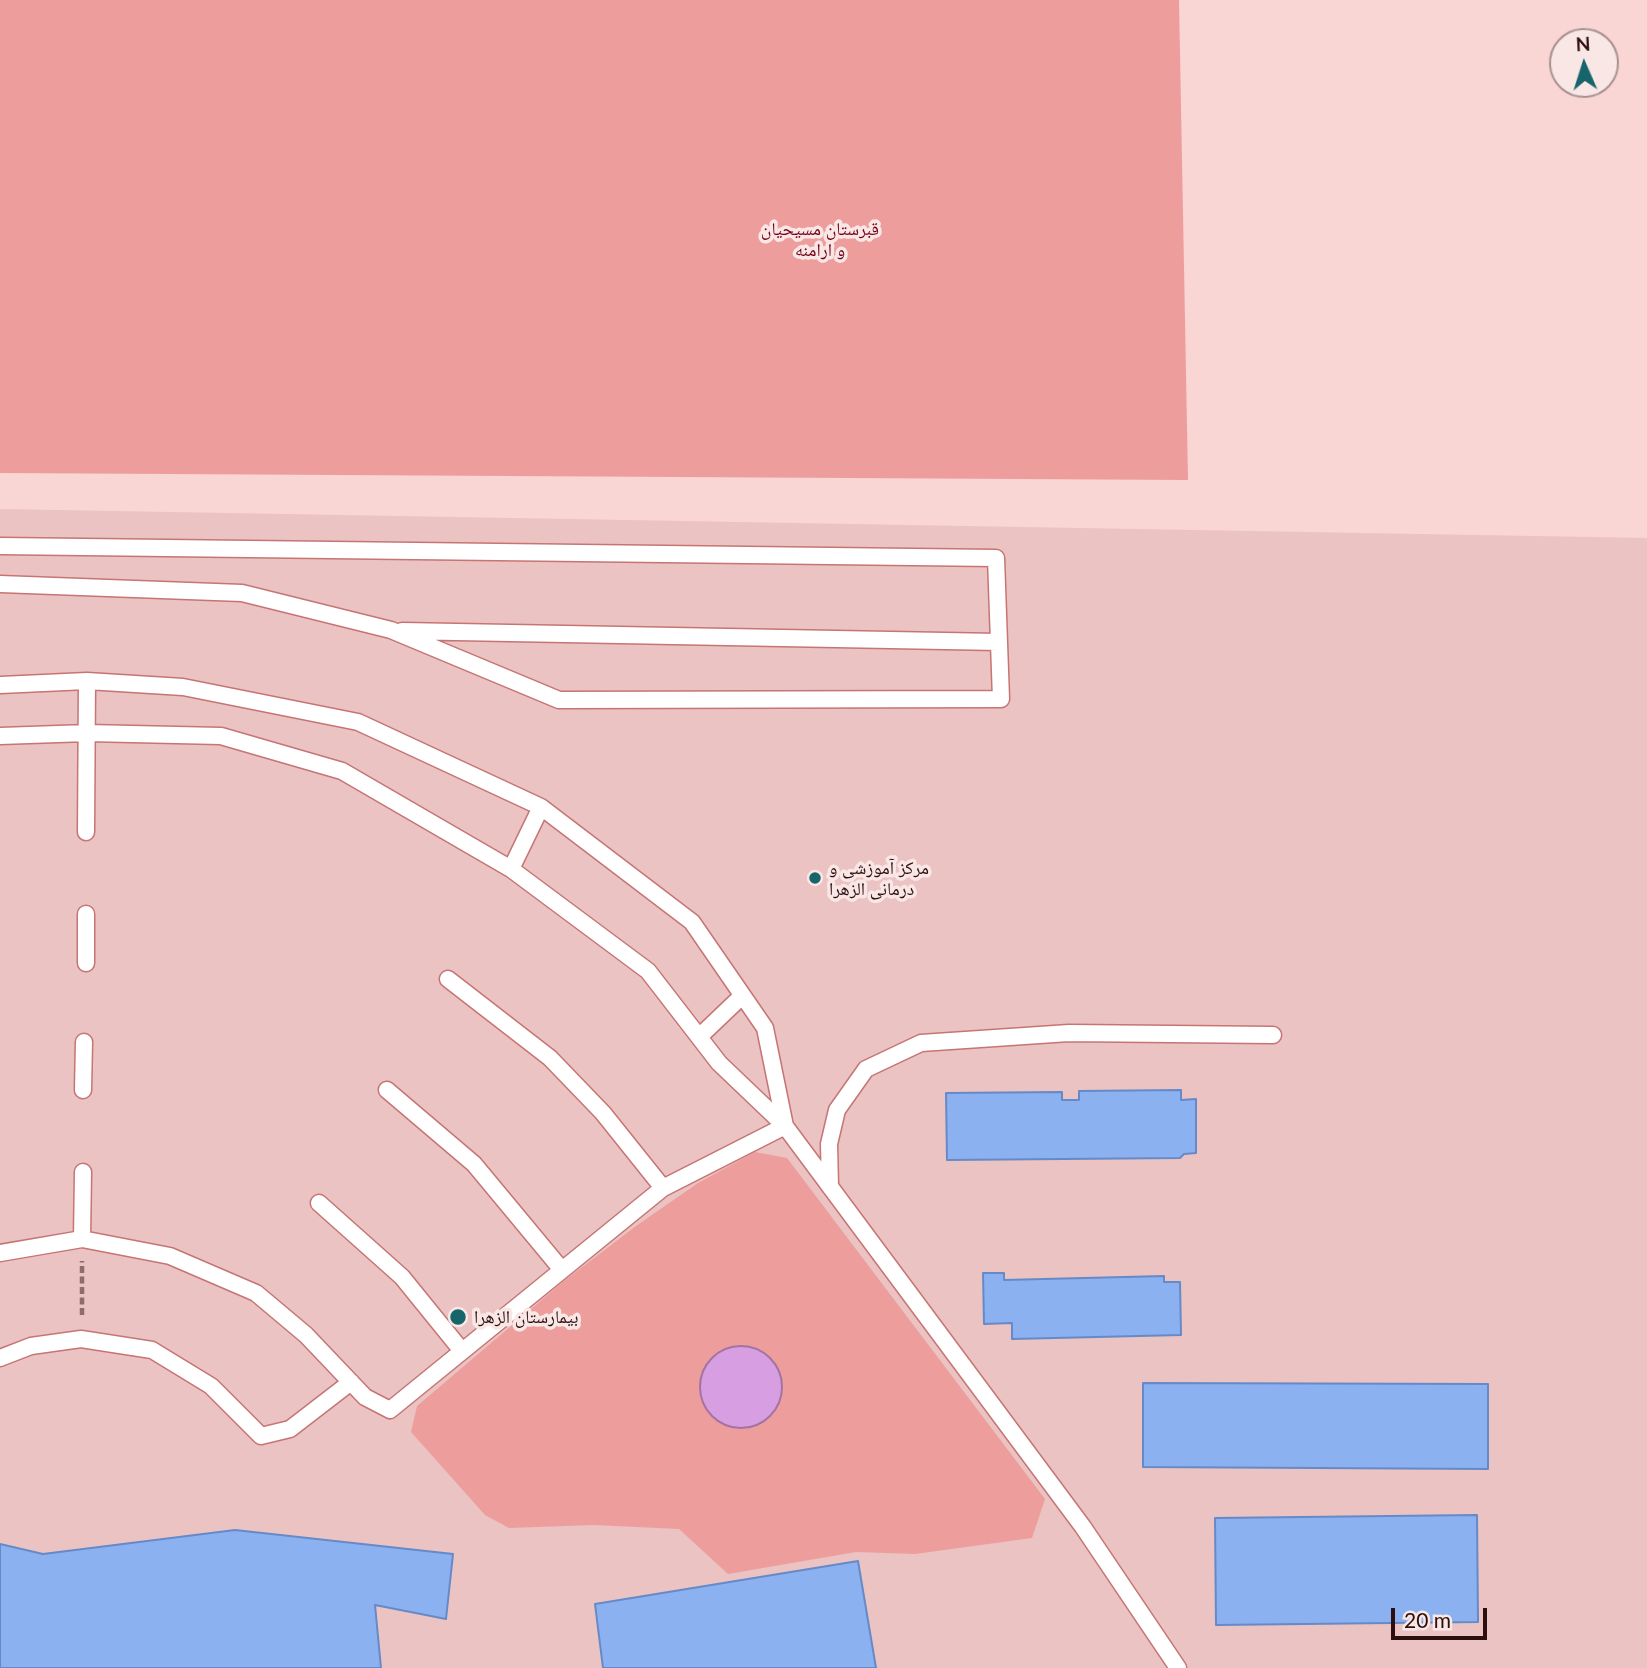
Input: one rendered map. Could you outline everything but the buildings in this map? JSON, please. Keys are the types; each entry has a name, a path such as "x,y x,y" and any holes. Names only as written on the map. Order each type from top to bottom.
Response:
{"lane":[{"path":"0,546 996,558 1000,699 559,700 392,631 242,593 0,584"},
{"path":"392,631 999,642"},
{"path":"86,832 87,681"},
{"path":"0,685 87,681 183,687 358,722 541,807 692,922 765,1028 785,1126"},
{"path":"0,736 87,733 220,736 342,771 511,869 648,971 719,1063 785,1126 1083,1527 1178,1668"},
{"path":"511,869 541,807"},
{"path":"86,914 86,963"},
{"path":"448,979 550,1058 603,1113 663,1188"},
{"path":"699,1037 742,996"},
{"path":"830,1187 829,1144 837,1110 866,1069 920,1043 1069,1033 1273,1035"},
{"path":"83,1090 84,1042"},
{"path":"387,1090 474,1164 562,1270"},
{"path":"0,1252 82,1239 170,1256 256,1293 306,1335 365,1397 390,1410 663,1188 785,1126"},
{"path":"82,1239 83,1172"},
{"path":"319,1203 402,1276 462,1352"},
{"path":"0,1358 31,1346 81,1339 152,1350 211,1386 261,1436 290,1429 351,1382"}],"path":[{"path":"81,1339 82,1239"}],"shaded area":[{"name":"مرکز آموزشی و درمانی الزهرا","path":"0,509 1647,538 1647,1668 0,1668"},
{"path":"741,1346 757,1350 770,1358 778,1371 782,1387 778,1403 770,1416 757,1424 741,1428 725,1424 712,1416 704,1403 700,1387 704,1371 712,1358 725,1350"}],"green space":[{"name":"قبرستان مسیحیان و ارامنه","path":"0,0 1179,0 1188,480 0,473"},
{"path":"755,1152 787,1158 1045,1499 1032,1538 915,1554 856,1552 728,1574 679,1529 594,1525 509,1528 485,1515 411,1432 417,1406 564,1281 698,1183"}],"place":[{"name":"مرکز آموزشی و درمانی الزهرا","path":"815,878"},
{"name":"بیمارستان الزهرا","path":"458,1317"}]}
